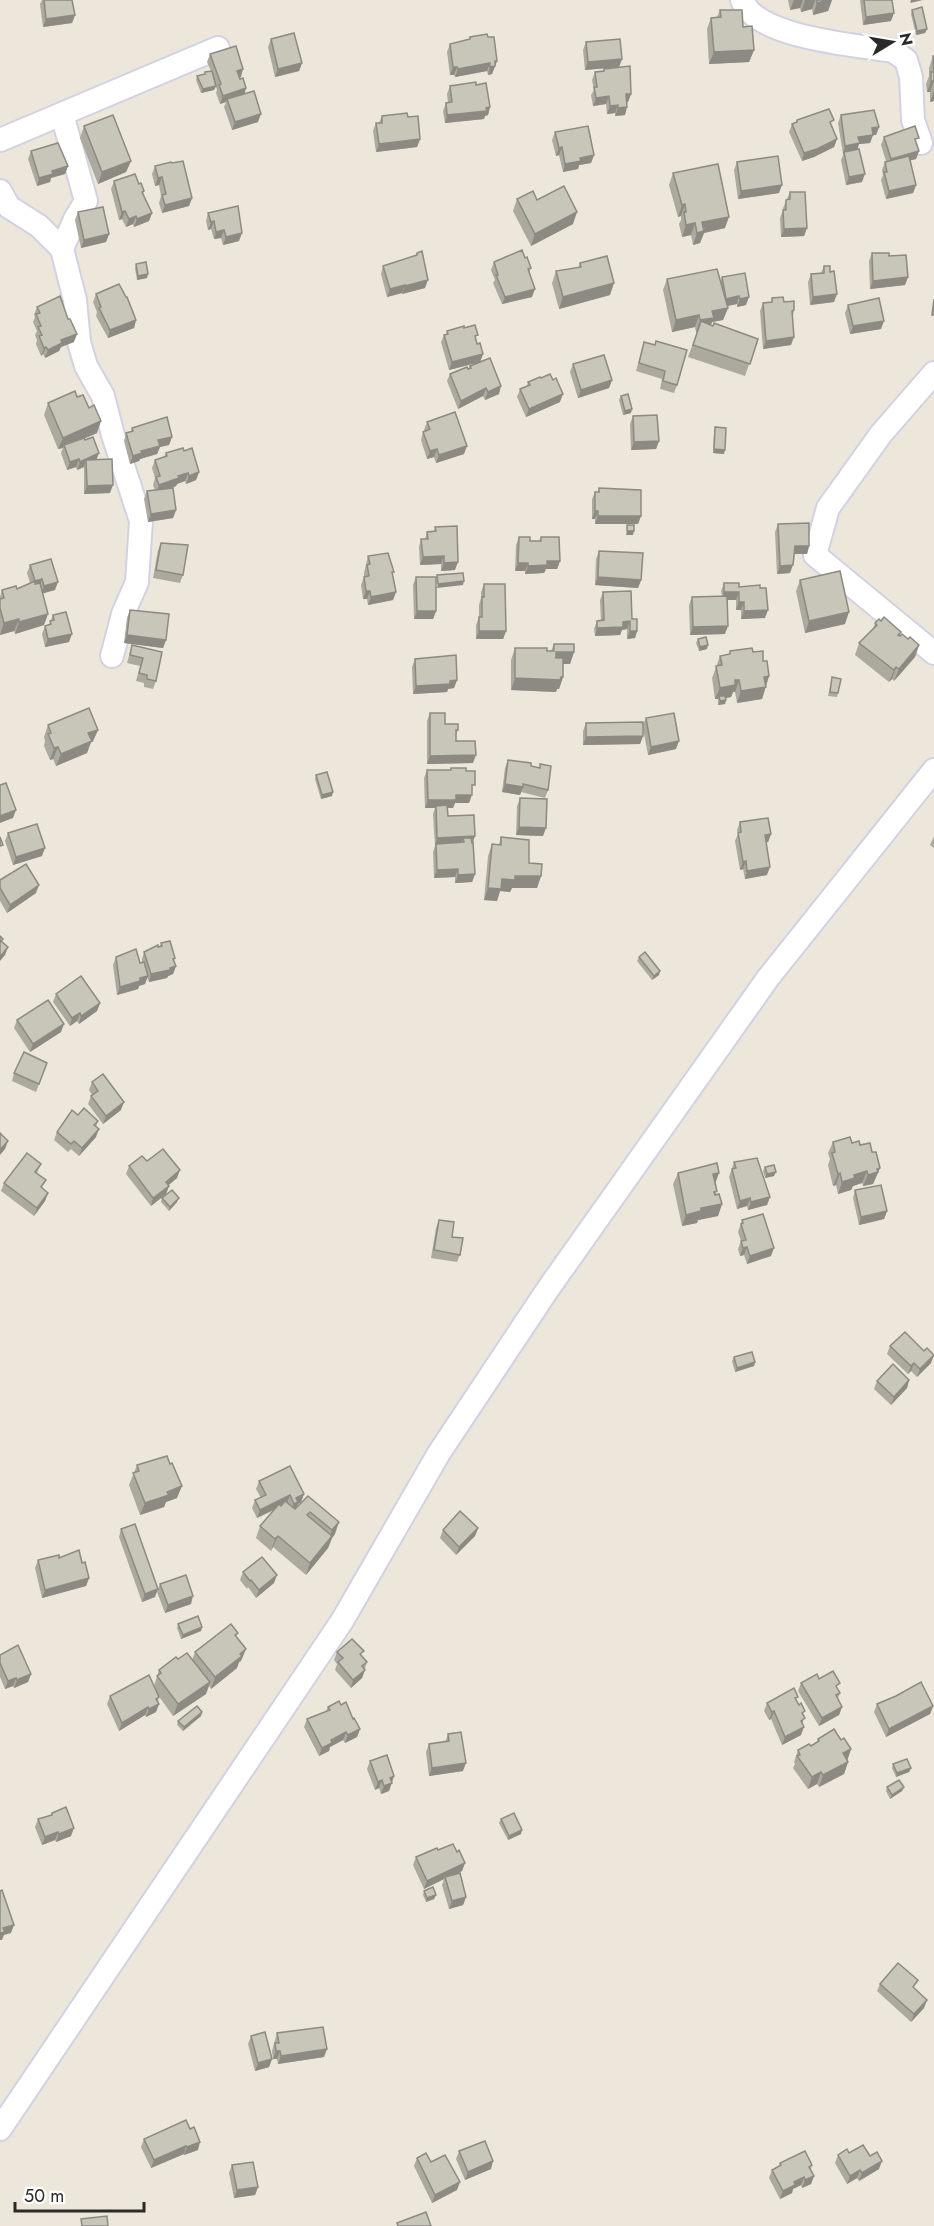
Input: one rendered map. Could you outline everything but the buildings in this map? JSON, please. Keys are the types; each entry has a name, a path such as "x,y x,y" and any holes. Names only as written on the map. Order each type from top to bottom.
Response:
{"street":[{"path":"742,0 750,13 762,22 796,35 893,51 906,60 911,77 913,120 921,143"},
{"path":"0,140 218,48"},
{"path":"62,114 86,201 62,249"},
{"path":"0,191 9,207 39,226 62,249 75,300 79,342 86,366 103,396 141,521 137,582 123,614 112,656"},
{"path":"934,372 881,434 828,508 814,555 934,653"},
{"path":"0,2129 342,1621 439,1453 548,1289 768,978 934,770"}]}
